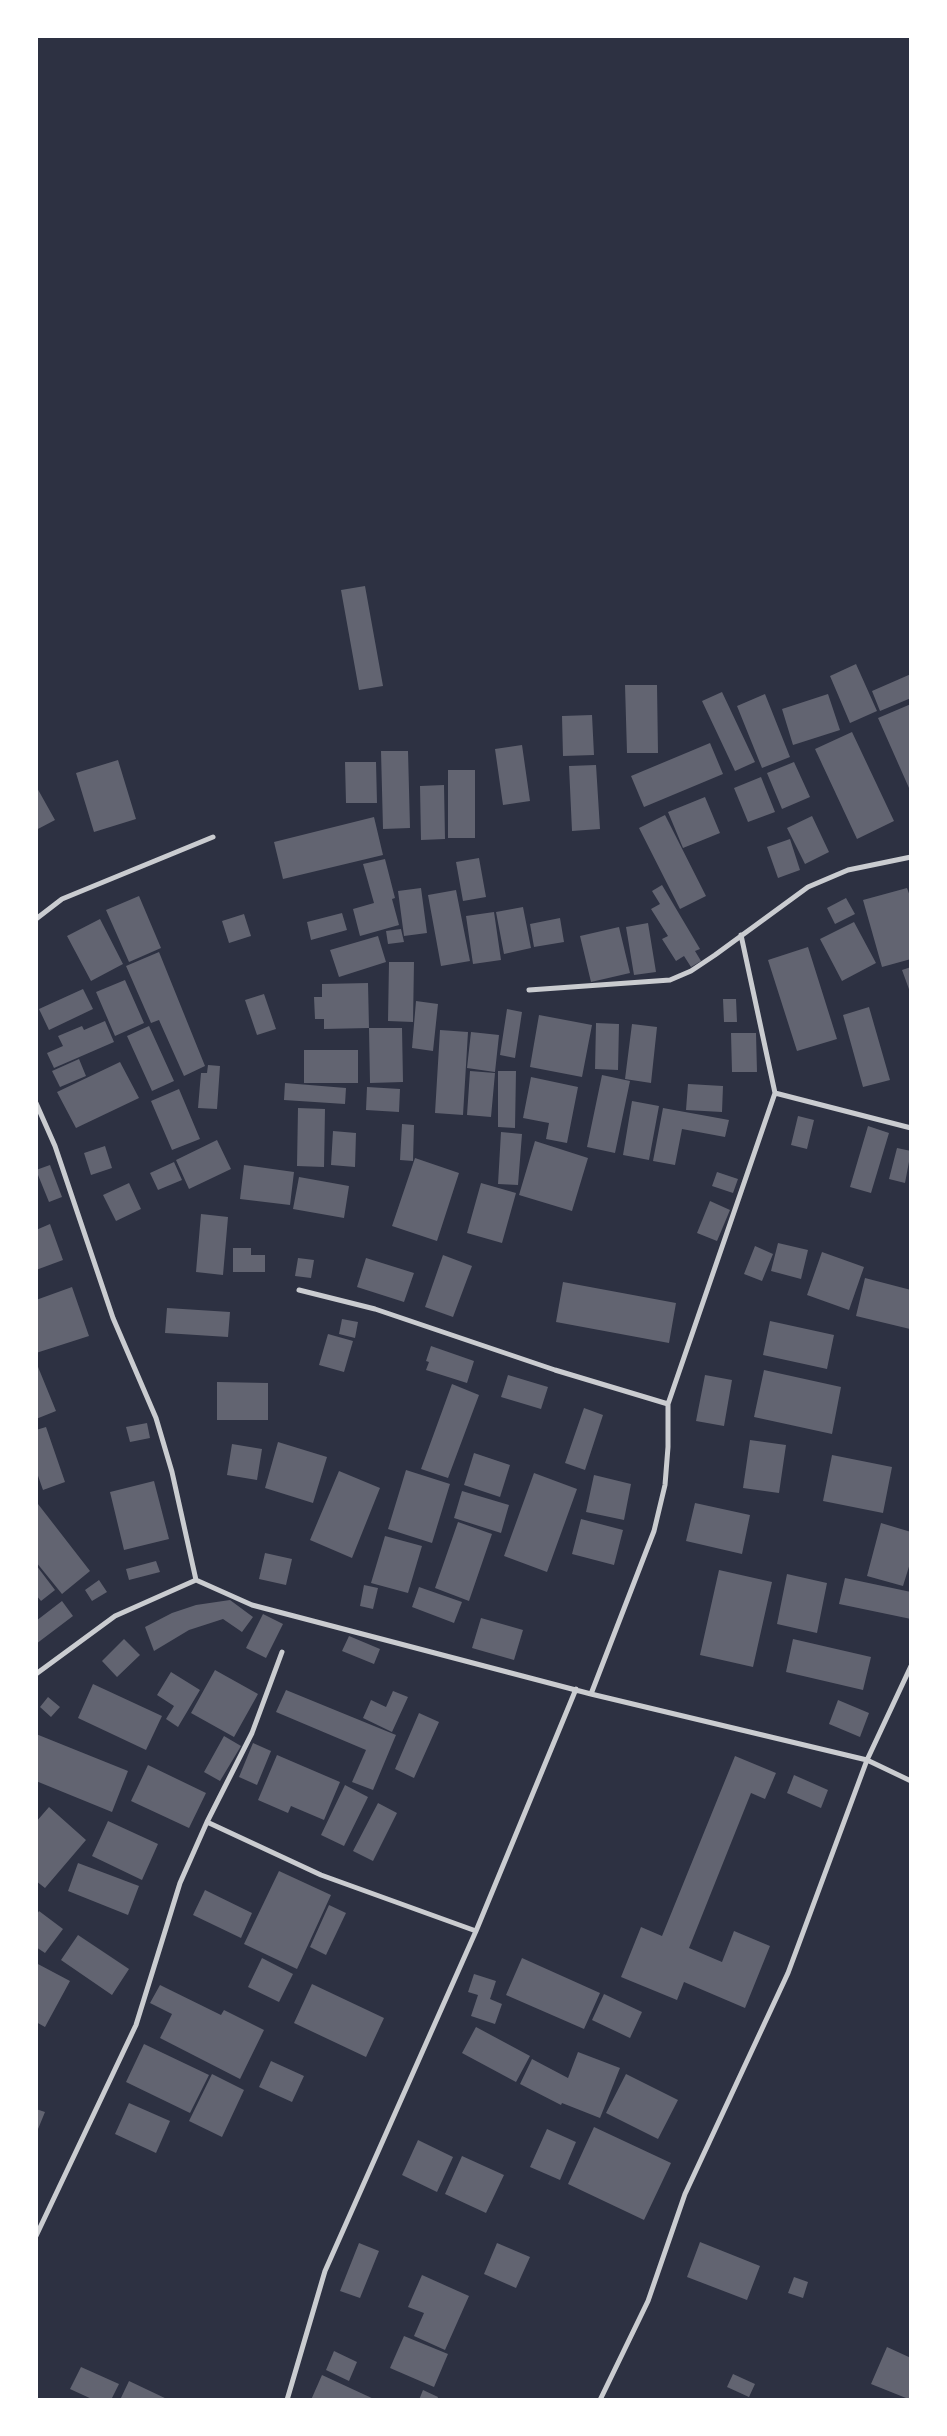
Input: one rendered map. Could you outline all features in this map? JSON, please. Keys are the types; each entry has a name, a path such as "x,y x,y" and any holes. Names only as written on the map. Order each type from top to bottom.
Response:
{"street":[{"path":"36,919 62,900 213,837"},
{"path":"529,990 670,980 691,971 808,887 848,870 911,857"},
{"path":"591,1694 654,1532 665,1485 668,1447 668,1404 775,1093 741,935"},
{"path":"775,1093 911,1128"},
{"path":"36,1103 55,1146 113,1318 156,1418 172,1472 196,1580"},
{"path":"298,1290 375,1309 555,1370 668,1404"},
{"path":"36,1674 116,1616 196,1580 252,1605 591,1694 867,1760 911,1781"},
{"path":"36,2236 136,2025 180,1884 252,1733 282,1652"},
{"path":"600,2400 648,2300 684,2194 788,1973 867,1760 911,1666"},
{"path":"287,2400 325,2271 476,1931 576,1689"},
{"path":"208,1822 321,1875 476,1931"}],"building":[{"path":"365,586 383,686 359,690 341,590"},
{"path":"856,664 877,711 850,723 830,676"},
{"path":"911,674 911,698 880,711 872,691"},
{"path":"625,685 657,685 658,753 627,753"},
{"path":"722,692 755,762 735,771 702,701"},
{"path":"765,694 790,757 762,768 737,706"},
{"path":"828,694 840,730 793,745 782,709"},
{"path":"911,704 911,787 909,788 878,718"},
{"path":"592,715 594,755 563,756 562,716"},
{"path":"852,732 894,821 857,839 815,749"},
{"path":"710,743 723,774 644,807 631,776"},
{"path":"522,745 530,801 503,805 495,749"},
{"path":"381,751 408,751 410,828 383,829"},
{"path":"118,760 136,819 94,832 76,773"},
{"path":"345,762 376,762 377,803 346,803"},
{"path":"794,762 810,797 782,809 767,773"},
{"path":"596,765 600,829 572,831 569,766"},
{"path":"448,770 475,770 475,838 448,838"},
{"path":"761,777 775,812 748,822 734,788"},
{"path":"444,785 445,839 421,840 420,786"},
{"path":"36,786 55,820 36,830"},
{"path":"705,797 720,833 683,848 668,812"},
{"path":"665,815 706,896 680,909 639,828"},
{"path":"812,816 829,852 805,864 787,828"},
{"path":"374,817 383,855 283,879 274,842"},
{"path":"790,839 800,870 778,878 767,847"},
{"path":"479,858 486,897 463,901 456,862"},
{"path":"385,859 395,898 392,899 399,925 360,936 353,909 374,903 363,864"},
{"path":"662,885 700,949 695,951 701,961 691,967 684,956 676,961 662,939 668,936 651,909 660,904 652,891"},
{"path":"421,888 427,933 404,936 398,891"},
{"path":"907,888 911,899 911,959 882,967 863,900"},
{"path":"456,890 470,961 441,966 428,895"},
{"path":"139,896 161,948 129,962 106,910"},
{"path":"846,898 855,914 835,924 827,908"},
{"path":"523,907 531,948 504,954 496,912"},
{"path":"494,912 501,960 473,964 466,916"},
{"path":"342,913 347,930 311,940 307,922"},
{"path":"244,914 251,936 229,943 222,921"},
{"path":"560,918 564,942 534,947 530,924"},
{"path":"100,919 123,964 91,981 67,936"},
{"path":"854,922 876,963 842,981 820,939"},
{"path":"648,923 656,972 634,975 626,927"},
{"path":"619,927 630,973 591,982 580,936"},
{"path":"401,929 404,942 388,944 386,931"},
{"path":"378,936 386,962 339,977 330,950"},
{"path":"808,947 837,1039 797,1051 768,960"},
{"path":"159,952 205,1066 184,1076 159,1020 151,1023 126,966"},
{"path":"389,962 414,962 413,1022 388,1021"},
{"path":"911,967 911,992 910,992 902,970"},
{"path":"125,980 144,1023 115,1036 96,992"},
{"path":"368,983 369,1028 324,1029 324,1019 315,1019 314,997 322,997 322,984"},
{"path":"83,989 93,1009 49,1030 39,1009"},
{"path":"264,994 276,1029 257,1035 245,1000"},
{"path":"723,999 736,999 737,1022 724,1022"},
{"path":"416,1001 438,1004 433,1051 412,1048"},
{"path":"869,1007 890,1080 863,1087 843,1015"},
{"path":"507,1009 522,1012 515,1058 500,1055"},
{"path":"539,1015 592,1025 582,1077 530,1067"},
{"path":"105,1021 114,1042 54,1068 47,1053 63,1046 58,1036 82,1026 84,1030"},
{"path":"596,1023 619,1024 618,1070 595,1069"},
{"path":"632,1024 657,1027 651,1083 625,1079"},
{"path":"149,1026 174,1081 152,1091 127,1036"},
{"path":"369,1028 402,1028 403,1082 370,1083"},
{"path":"440,1030 468,1032 463,1115 435,1113"},
{"path":"471,1032 499,1035 495,1072 467,1068"},
{"path":"731,1033 756,1033 757,1072 732,1072"},
{"path":"304,1050 358,1050 358,1083 304,1083"},
{"path":"79,1059 86,1076 60,1087 52,1071"},
{"path":"120,1062 139,1098 76,1128 57,1092"},
{"path":"208,1065 220,1066 217,1109 198,1108 201,1073 207,1073"},
{"path":"470,1071 495,1073 491,1117 467,1115"},
{"path":"498,1071 516,1071 515,1128 498,1127"},
{"path":"602,1075 630,1081 615,1153 587,1147"},
{"path":"531,1077 578,1087 567,1143 546,1139 549,1123 523,1118"},
{"path":"285,1083 346,1088 345,1104 284,1100"},
{"path":"688,1084 723,1086 722,1112 686,1110"},
{"path":"367,1087 400,1089 399,1112 366,1110"},
{"path":"179,1089 200,1139 172,1150 151,1101"},
{"path":"632,1101 659,1106 649,1160 623,1155"},
{"path":"298,1108 325,1109 324,1167 297,1166"},
{"path":"663,1108 729,1120 725,1137 682,1129 675,1165 653,1161"},
{"path":"798,1116 814,1120 807,1149 791,1145"},
{"path":"402,1124 414,1125 413,1161 400,1160"},
{"path":"868,1126 889,1133 871,1193 850,1187"},
{"path":"333,1131 356,1133 355,1167 331,1165"},
{"path":"501,1132 522,1134 518,1185 498,1184"},
{"path":"217,1140 231,1169 189,1189 176,1160"},
{"path":"535,1141 588,1158 572,1211 519,1195"},
{"path":"105,1146 112,1168 91,1175 84,1153"},
{"path":"897,1148 911,1151 905,1183 889,1179"},
{"path":"415,1158 459,1173 437,1241 392,1226"},
{"path":"174,1162 182,1180 158,1190 150,1173"},
{"path":"50,1165 62,1197 49,1202 36,1170"},
{"path":"244,1165 294,1172 290,1205 240,1199"},
{"path":"717,1172 738,1179 733,1193 712,1186"},
{"path":"299,1177 349,1186 344,1218 293,1209"},
{"path":"129,1183 141,1209 116,1221 103,1195"},
{"path":"481,1183 516,1193 502,1243 467,1233"},
{"path":"710,1201 730,1210 717,1241 697,1233"},
{"path":"201,1214 228,1217 223,1275 196,1272"},
{"path":"50,1224 63,1260 36,1270 36,1230"},
{"path":"778,1243 808,1250 801,1279 771,1271"},
{"path":"755,1246 773,1254 762,1281 744,1274"},
{"path":"233,1248 251,1248 251,1255 265,1255 265,1272 233,1272"},
{"path":"822,1252 864,1267 849,1310 807,1295"},
{"path":"443,1255 472,1266 453,1317 425,1307"},
{"path":"298,1258 314,1260 311,1278 295,1276"},
{"path":"366,1258 414,1273 404,1302 357,1287"},
{"path":"865,1278 911,1290 910,1329 856,1316"},
{"path":"563,1282 676,1303 669,1343 556,1322"},
{"path":"72,1287 89,1336 36,1353 36,1300"},
{"path":"167,1308 230,1312 228,1337 165,1333"},
{"path":"342,1319 358,1322 355,1338 339,1334"},
{"path":"770,1321 834,1335 827,1369 763,1355"},
{"path":"328,1334 353,1341 344,1372 319,1365"},
{"path":"431,1346 474,1361 467,1383 426,1370 429,1362 426,1361"},
{"path":"36,1362 56,1411 36,1419"},
{"path":"764,1370 841,1387 832,1434 754,1417"},
{"path":"508,1375 548,1387 541,1409 501,1397"},
{"path":"705,1375 732,1380 724,1426 696,1421"},
{"path":"217,1382 268,1383 268,1420 217,1420"},
{"path":"452,1384 479,1395 448,1478 421,1469"},
{"path":"584,1408 603,1415 585,1470 565,1463"},
{"path":"147,1423 150,1438 130,1442 126,1427"},
{"path":"46,1427 65,1482 43,1490 36,1470 36,1430"},
{"path":"750,1440 786,1445 779,1493 743,1488"},
{"path":"278,1442 327,1457 313,1503 265,1488"},
{"path":"232,1444 262,1449 257,1480 227,1475"},
{"path":"474,1453 510,1465 500,1497 464,1485"},
{"path":"832,1455 892,1467 883,1513 823,1501"},
{"path":"406,1470 450,1484 432,1543 388,1529"},
{"path":"339,1471 380,1488 352,1558 310,1540"},
{"path":"534,1473 577,1489 547,1572 504,1556"},
{"path":"594,1475 631,1484 624,1520 586,1512"},
{"path":"154,1481 169,1539 124,1550 110,1492"},
{"path":"462,1491 509,1505 501,1533 454,1518"},
{"path":"695,1503 750,1515 742,1554 686,1541"},
{"path":"38,1504 90,1571 62,1594 36,1562"},
{"path":"581,1519 623,1530 614,1565 572,1554"},
{"path":"458,1522 492,1534 469,1601 435,1588"},
{"path":"881,1523 911,1532 911,1560 903,1586 867,1576"},
{"path":"385,1536 422,1546 408,1593 371,1583"},
{"path":"265,1553 292,1559 286,1585 259,1579"},
{"path":"156,1561 160,1572 129,1580 126,1569"},
{"path":"36,1565 55,1590 41,1601 36,1595"},
{"path":"719,1570 772,1582 753,1667 700,1655"},
{"path":"787,1574 827,1583 817,1633 777,1624"},
{"path":"845,1578 911,1592 911,1619 839,1604"},
{"path":"99,1580 107,1592 92,1601 85,1590"},
{"path":"364,1585 378,1588 373,1609 360,1606"},
{"path":"419,1587 462,1602 454,1623 412,1607"},
{"path":"230,1600 253,1617 242,1632 223,1619 189,1630 154,1651 145,1627 172,1613 196,1605"},
{"path":"62,1601 73,1616 36,1644 36,1621"},
{"path":"263,1614 283,1624 266,1658 246,1648"},
{"path":"481,1618 523,1630 514,1660 472,1648"},
{"path":"349,1636 380,1649 374,1664 342,1651"},
{"path":"124,1639 140,1655 117,1677 102,1661"},
{"path":"793,1639 871,1657 863,1690 786,1672"},
{"path":"215,1670 258,1694 234,1737 191,1713"},
{"path":"171,1672 200,1690 178,1727 166,1719 174,1706 157,1695"},
{"path":"93,1684 162,1716 146,1750 78,1718"},
{"path":"286,1690 396,1735 373,1790 352,1782 366,1750 276,1712"},
{"path":"393,1691 408,1697 392,1732 363,1718 371,1700 386,1707"},
{"path":"48,1697 60,1707 51,1717 40,1707"},
{"path":"838,1700 869,1713 860,1737 829,1724"},
{"path":"419,1713 439,1722 414,1778 395,1769"},
{"path":"36,1734 128,1771 112,1812 36,1781"},
{"path":"224,1736 241,1746 220,1781 204,1772"},
{"path":"253,1743 271,1751 257,1785 239,1777"},
{"path":"277,1755 340,1782 324,1820 291,1806 288,1813 258,1800"},
{"path":"735,1756 776,1773 765,1799 751,1793 689,1948 722,1962 734,1931 770,1946 745,2008 684,1982 677,2000 621,1977 641,1927 662,1936"},
{"path":"148,1765 206,1793 189,1828 131,1801"},
{"path":"794,1775 828,1790 821,1808 787,1793"},
{"path":"345,1785 368,1797 344,1846 321,1835"},
{"path":"378,1803 397,1813 373,1861 353,1851"},
{"path":"49,1807 86,1840 45,1888 36,1881 36,1822"},
{"path":"108,1821 158,1844 142,1880 92,1856"},
{"path":"78,1863 139,1886 128,1915 68,1891"},
{"path":"279,1871 331,1895 297,1969 244,1944"},
{"path":"205,1890 252,1913 241,1938 193,1915"},
{"path":"329,1905 346,1913 326,1955 310,1947"},
{"path":"39,1911 63,1929 45,1953 36,1947 36,1916"},
{"path":"78,1935 129,1969 112,1995 61,1960"},
{"path":"262,1958 293,1974 279,2002 248,1987"},
{"path":"522,1958 600,1993 584,2029 506,1995"},
{"path":"36,1963 70,1981 45,2027 36,2022"},
{"path":"474,1974 496,1981 490,1999 502,2004 495,2024 471,2016 478,1995 468,1992"},
{"path":"312,1984 384,2018 366,2057 294,2023"},
{"path":"160,1985 221,2015 224,2010 264,2030 240,2079 160,2038 172,2014 150,2003"},
{"path":"604,1994 642,2012 630,2038 592,2020"},
{"path":"476,2027 530,2056 516,2082 462,2053"},
{"path":"144,2044 209,2075 190,2113 126,2082"},
{"path":"578,2052 620,2068 600,2118 562,2103 561,2105 520,2084 532,2059 568,2078"},
{"path":"271,2061 304,2076 292,2102 259,2087"},
{"path":"212,2074 244,2090 222,2137 189,2121"},
{"path":"626,2074 678,2100 658,2139 606,2113"},
{"path":"129,2103 170,2121 156,2153 115,2134"},
{"path":"36,2109 45,2112 36,2134"},
{"path":"594,2127 671,2163 644,2220 568,2184"},
{"path":"547,2129 576,2142 560,2180 530,2167"},
{"path":"418,2140 453,2157 437,2192 402,2175"},
{"path":"462,2156 504,2175 486,2213 445,2194"},
{"path":"700,2242 760,2266 747,2300 687,2277"},
{"path":"359,2243 379,2251 360,2298 340,2291"},
{"path":"497,2243 530,2257 516,2288 484,2274"},
{"path":"422,2275 469,2296 445,2350 414,2336 424,2313 408,2307"},
{"path":"794,2277 808,2282 803,2298 788,2293"},
{"path":"404,2336 448,2354 434,2387 390,2368"},
{"path":"887,2347 911,2358 911,2400 871,2384"},
{"path":"334,2351 357,2362 349,2381 326,2370"},
{"path":"81,2367 119,2384 111,2400 94,2400 70,2389"},
{"path":"733,2374 755,2384 749,2397 727,2387"},
{"path":"322,2375 376,2400 311,2400"},
{"path":"129,2381 169,2400 120,2400"},
{"path":"423,2390 438,2397 437,2400 419,2400"}]}
